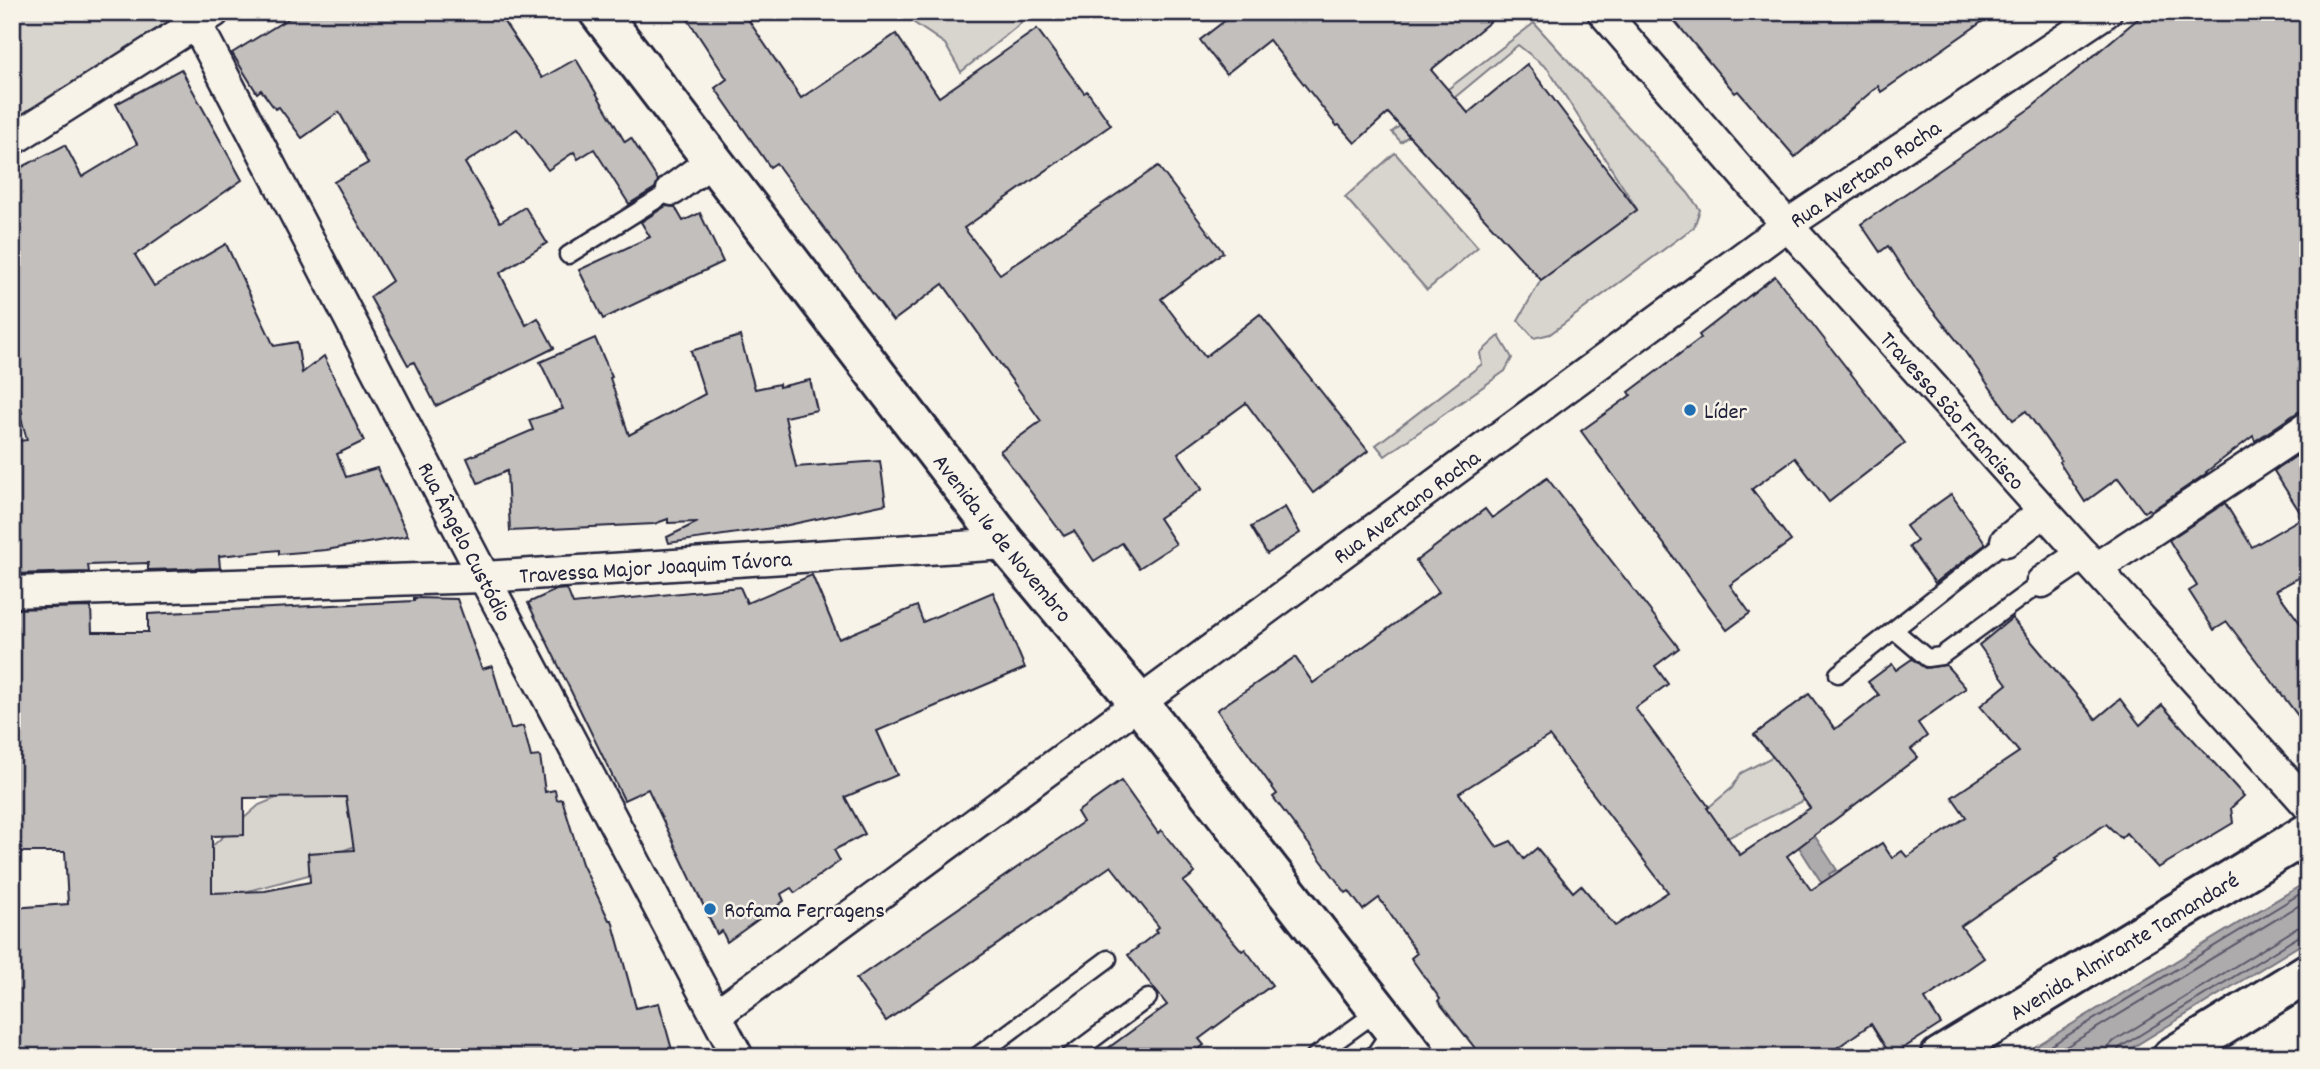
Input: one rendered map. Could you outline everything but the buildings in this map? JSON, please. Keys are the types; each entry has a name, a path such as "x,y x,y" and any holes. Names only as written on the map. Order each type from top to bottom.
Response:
{"main road":[{"name":"Avenida 16 de Novembro","path":"599,12 1006,544 1140,704 1389,1039"},
{"name":"Avenida Almirante Tamandaré","path":"1940,1057 2308,832"},
{"path":"2172,1057 2308,973"}],"street":[{"name":"Travessa São Francisco","path":"1604,12 1787,225 2308,805"},
{"name":"Rua Avertano Rocha","path":"717,1014 1787,225 2106,12"},
{"path":"12,140 206,18"},
{"name":"Rua Ângelo Custódio","path":"206,18 484,577 738,1057"},
{"path":"672,190 713,160"},
{"path":"2042,582 2090,561 2308,427"},
{"path":"2006,541 2044,511"},
{"name":"Travessa Major Joaquim Távora","path":"12,592 484,577 1006,544"}],"lane":[{"path":"568,255 672,190"},
{"path":"1838,674 2006,541"},
{"path":"1894,630 1927,658 1934,659 2042,582"},
{"path":"976,1057 1108,959"},
{"path":"1069,1057 1149,998"},
{"path":"1314,1057 1389,1039"}],"shaded area":[{"path":"12,12 209,12 12,136"},
{"path":"907,12 1020,12 1021,23 961,72 945,44 904,16"},
{"path":"1534,23 1688,193 1700,210 1694,227 1550,334 1534,338 1518,320 1541,280 1637,209 1548,69 1518,45 1401,142 1392,132"},
{"path":"1395,153 1478,247 1427,290 1345,197"},
{"path":"1499,336 1512,358 1505,371 1385,456 1376,445 1482,364 1480,353"},
{"path":"1789,748 1819,793 1656,873 1686,830 1732,788 1741,773"},
{"path":"305,786 354,787 363,843 337,853 308,875 229,896 177,889 202,855 259,805"}],"water":[{"path":"1814,835 1837,870 1829,874 1837,889 1827,891 1795,841"},
{"path":"2308,881 2308,940 2117,1057 2018,1057"}],"place":[{"name":"Líder","path":"1690,410"},
{"name":"Rofama Ferragens","path":"710,909"}]}
